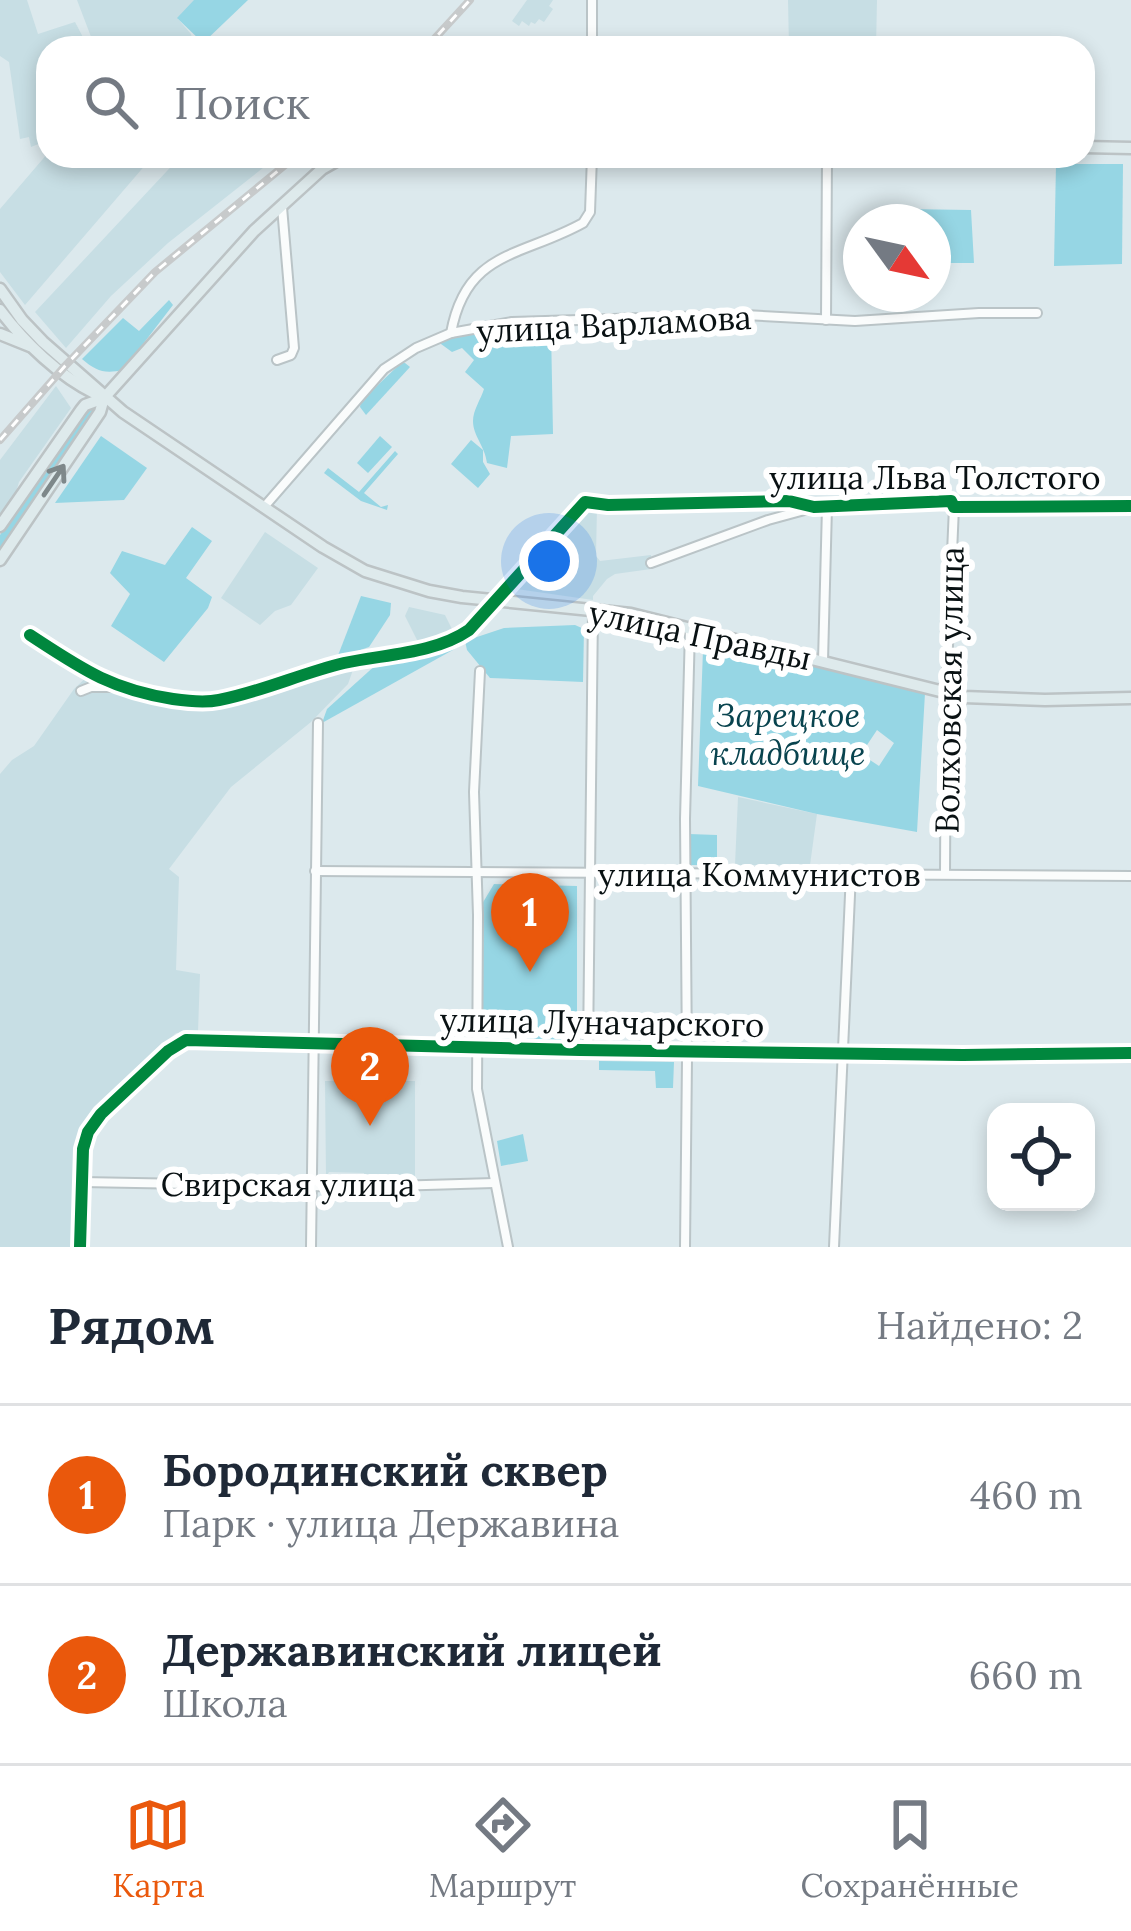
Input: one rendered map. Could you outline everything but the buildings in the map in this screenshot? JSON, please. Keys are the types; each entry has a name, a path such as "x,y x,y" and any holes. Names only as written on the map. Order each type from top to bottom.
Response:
{"main road":[{"path":"1095,147 1131,148"},
{"path":"0,560 95,420 104,398 254,230 324,168"},
{"path":"0,290 31,330 104,398"},
{"path":"0,310 33,347 79,386 104,398"},
{"path":"0,334 33,347"},
{"path":"0,526 81,410 104,398"},
{"name":"улица Правды","path":"104,398 364,571 429,591 631,614 984,698 1131,698"}],"street":[{"path":"592,0 592,36"},
{"path":"452,328 476,274 492,262 583,224 590,212 592,168"},
{"path":"826,320 827,168"},
{"path":"277,360 291,355 294,348 281,206"},
{"name":"улица Варламова","path":"265,507 384,369 452,328 745,315 826,320 1037,313"},
{"name":"улица Льва Толстого","path":"124,689 185,701 216,701 334,665 454,640 469,630 585,502 789,501 826,507 950,501 954,507 1131,506"},
{"path":"651,563 814,507"},
{"path":"823,661 826,507"},
{"name":"Волховская улица","path":"945,874 954,507"},
{"path":"588,1050 593,610"},
{"path":"685,1247 690,628"},
{"path":"30,635 124,689"},
{"path":"480,671 474,788 478,1101 508,1247"},
{"path":"81,691 104,686 124,689"},
{"path":"311,1247 318,723"},
{"name":"улица Коммунистов","path":"314,871 1131,876"},
{"path":"834,1247 850,873"},
{"name":"улица Луначарского","path":"80,1247 82,1150 88,1132 105,1111 186,1040 588,1050 1131,1053"},
{"name":"Свирская улица","path":"82,1182 494,1183"}],"shaded area":[{"path":"0,0 27,0 38,34 75,22 82,36 36,36 36,145 31,147 29,137 20,139 9,62 0,56"},
{"path":"77,0 195,0 178,19 191,36 91,36"},
{"path":"527,0 553,0 544,22 539,19 529,26 522,21 519,26 512,21"},
{"path":"788,0 877,0 876,36 789,36"},
{"path":"36,167 143,168 25,305 0,272 0,209"},
{"path":"170,168 263,168 168,243 111,296 66,348 35,312"},
{"path":"56,386 71,408 0,515 0,460"},
{"path":"576,504 597,507 596,556 600,561 651,555 651,569 615,574 593,600 496,586 562,522"},
{"path":"265,532 318,568 291,605 275,611 260,625 221,598"},
{"path":"409,607 445,615 454,633 418,642 405,616"},
{"path":"337,658 354,667 348,684 311,722 231,787 169,869 179,877 176,970 200,974 198,1032 176,1033 103,1103 85,1128 78,1150 74,1247 0,1247 0,774 34,746 74,689 93,671 149,687 215,695"},
{"path":"738,797 817,814 810,865 735,865"},
{"path":"325,1081 415,1081 415,1177 329,1172 326,1177"}],"green space":[{"path":"194,0 248,0 210,36 196,36 177,18"},
{"path":"1123,164 1122,264 1054,266 1056,168"},
{"path":"951,210 971,210 974,263 951,263"},
{"path":"169,300 173,305 123,370 101,370 82,359 123,318 139,331"},
{"path":"551,329 553,434 511,436 507,468 487,463 473,421 484,389 465,372 474,360 462,348 452,352 441,339 500,330"},
{"path":"401,363 410,367 366,415 361,401"},
{"path":"95,406 95,413 0,552 0,535 88,407"},
{"path":"101,436 147,468 124,500 55,503"},
{"path":"380,436 392,447 368,473 357,463"},
{"path":"471,440 483,450 490,474 478,488 451,464"},
{"path":"395,451 398,454 364,493 381,507 388,505 387,510 361,501 324,473 328,468 359,492"},
{"path":"192,527 212,541 186,578 212,597 164,662 111,626 130,594 110,573 122,551 165,565"},
{"path":"361,596 391,603 390,615 369,647 337,658"},
{"path":"575,625 584,629 583,682 490,678 465,641 504,628"},
{"path":"460,646 322,723 327,709 378,663"},
{"name":"Зарецкое кладбище","path":"703,650 766,655 925,693 917,832 698,786","holes":["877,730 894,743 879,766 861,754"]},
{"path":"689,834 717,835 717,865 691,865"},
{"path":"494,884 577,886 577,1042 483,1041 482,904"},
{"path":"599,1061 674,1062 673,1088 656,1088 655,1071 599,1070"},
{"path":"523,1134 528,1161 501,1166 497,1141"}],"railway":[{"path":"437,36 470,0"},
{"path":"0,440 155,272 281,168"}],"cycle path":[{"path":"30,635 114,683 151,695 213,701 344,663 425,649 455,638 469,630 585,502 789,501 814,507 951,501 954,507 1131,506"},
{"path":"80,1247 83,1149 88,1132 168,1051 186,1040 580,1050 1131,1053"}],"place":[{"name":"Бородинский сквер","path":"530,972"},
{"name":"Державинский лицей","path":"370,1126"}]}
